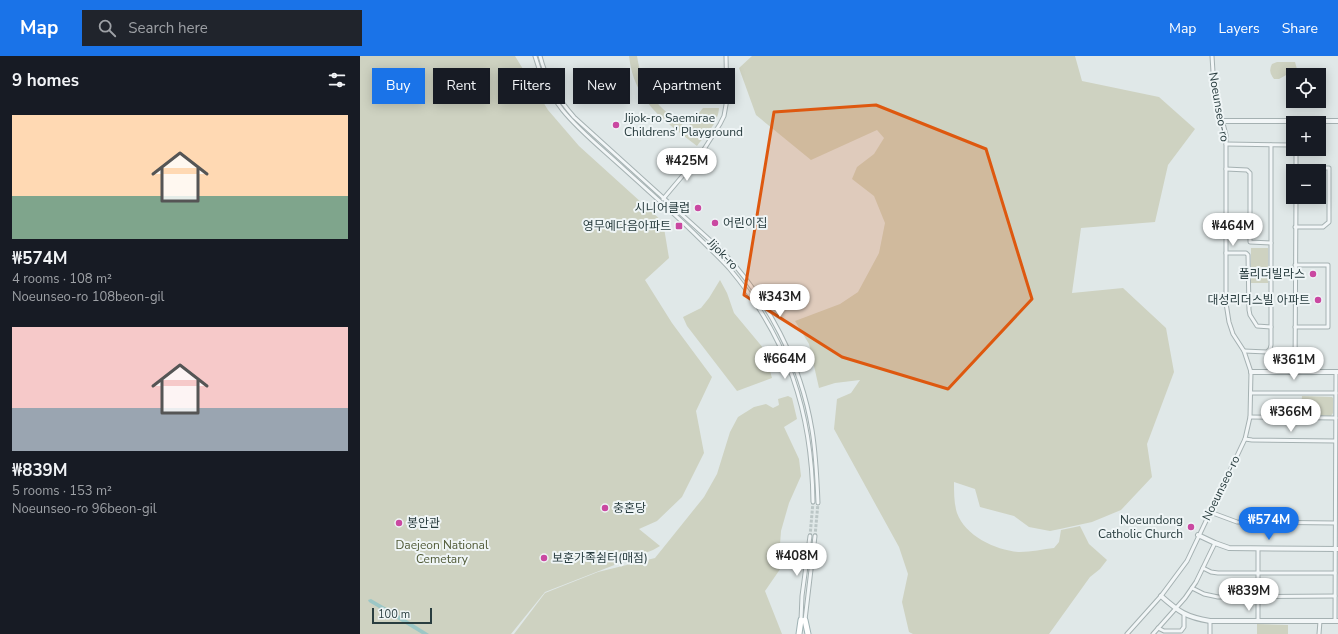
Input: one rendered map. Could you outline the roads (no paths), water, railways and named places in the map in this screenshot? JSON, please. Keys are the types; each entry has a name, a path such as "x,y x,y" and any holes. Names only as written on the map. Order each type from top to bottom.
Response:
{"main road":[{"path":"799,634 803,620"},
{"path":"802,634 803,620"},
{"path":"803,620 807,634"}],"street":[{"name":"Jijok-ro","path":"535,56 547,88 554,100 570,120 661,202 728,268 755,301 775,335 783,353 805,421 812,462 813,502"},
{"name":"Jijok-ro","path":"540,56 543,68 551,86 574,118 702,231 734,264 754,289 780,333 797,373 809,414 816,462 818,502"},
{"path":"661,202 701,154 724,116 726,99 726,56"},
{"name":"Noeunseo-ro","path":"1127,634 1161,596 1187,561 1198,535 1245,439 1250,417 1251,372 1244,351 1233,334 1229,322 1226,303 1226,136 1214,88 1212,56"},
{"path":"1222,121 1286,122"},
{"path":"1326,121 1338,121"},
{"path":"1226,144 1286,145"},
{"path":"1244,351 1267,352 1270,349 1271,145"},
{"path":"701,154 705,158"},
{"path":"1295,228 1323,227 1329,222 1329,168 1326,168"},
{"path":"1226,169 1247,170 1250,173 1250,239 1252,243 1271,243"},
{"path":"1295,373 1296,204"},
{"path":"1226,253 1246,253 1248,255 1250,315 1257,326 1271,327"},
{"path":"1295,265 1328,265 1328,327 1295,328"},
{"path":"1161,596 1184,615 1210,621 1337,621 1335,596 1337,549 1335,523 1337,372 1251,372"},
{"path":"1251,393 1336,393"},
{"path":"1250,417 1336,418"},
{"path":"1245,439 1336,441"},
{"path":"1210,512 1237,522 1335,523"},
{"path":"1198,535 1229,548 1337,549"},
{"path":"803,620 802,596 810,536"},
{"path":"803,620 815,536"},
{"path":"1153,634 1192,588 1215,543"},
{"path":"1258,549 1258,620"},
{"path":"1203,568 1218,573 1335,573"},
{"path":"1192,588 1199,593 1213,596 1335,596"},
{"path":"1158,628 1164,631 1181,631 1184,627 1184,615"},
{"path":"1210,621 1210,634"},
{"path":"1319,634 1320,621"}],"water":[{"path":"371,599 429,634 422,634 369,602 368,600"}],"tunnel":[{"path":"810,536 813,502"},
{"path":"815,536 818,503"}],"place":[{"name":"Jijok-ro Saemirae Childrens' Playground","path":"616,125"},
{"name":"시니어클럽","path":"698,208"},
{"name":"어린이집","path":"715,223"},
{"name":"영무예다음아파트","path":"679,226"},
{"name":"폴리더빌라스","path":"1313,274"},
{"name":"대성리더스빌 아파트","path":"1318,300"},
{"name":"충혼당","path":"605,508"},
{"name":"봉안관","path":"399,523"},
{"name":"Noeundong Catholic Church","path":"1191,527"},
{"name":"보훈가족쉼터(매점)","path":"544,558"}],"park label":[{"name":"Daejeon National Cemetary","path":"442,552"}]}
